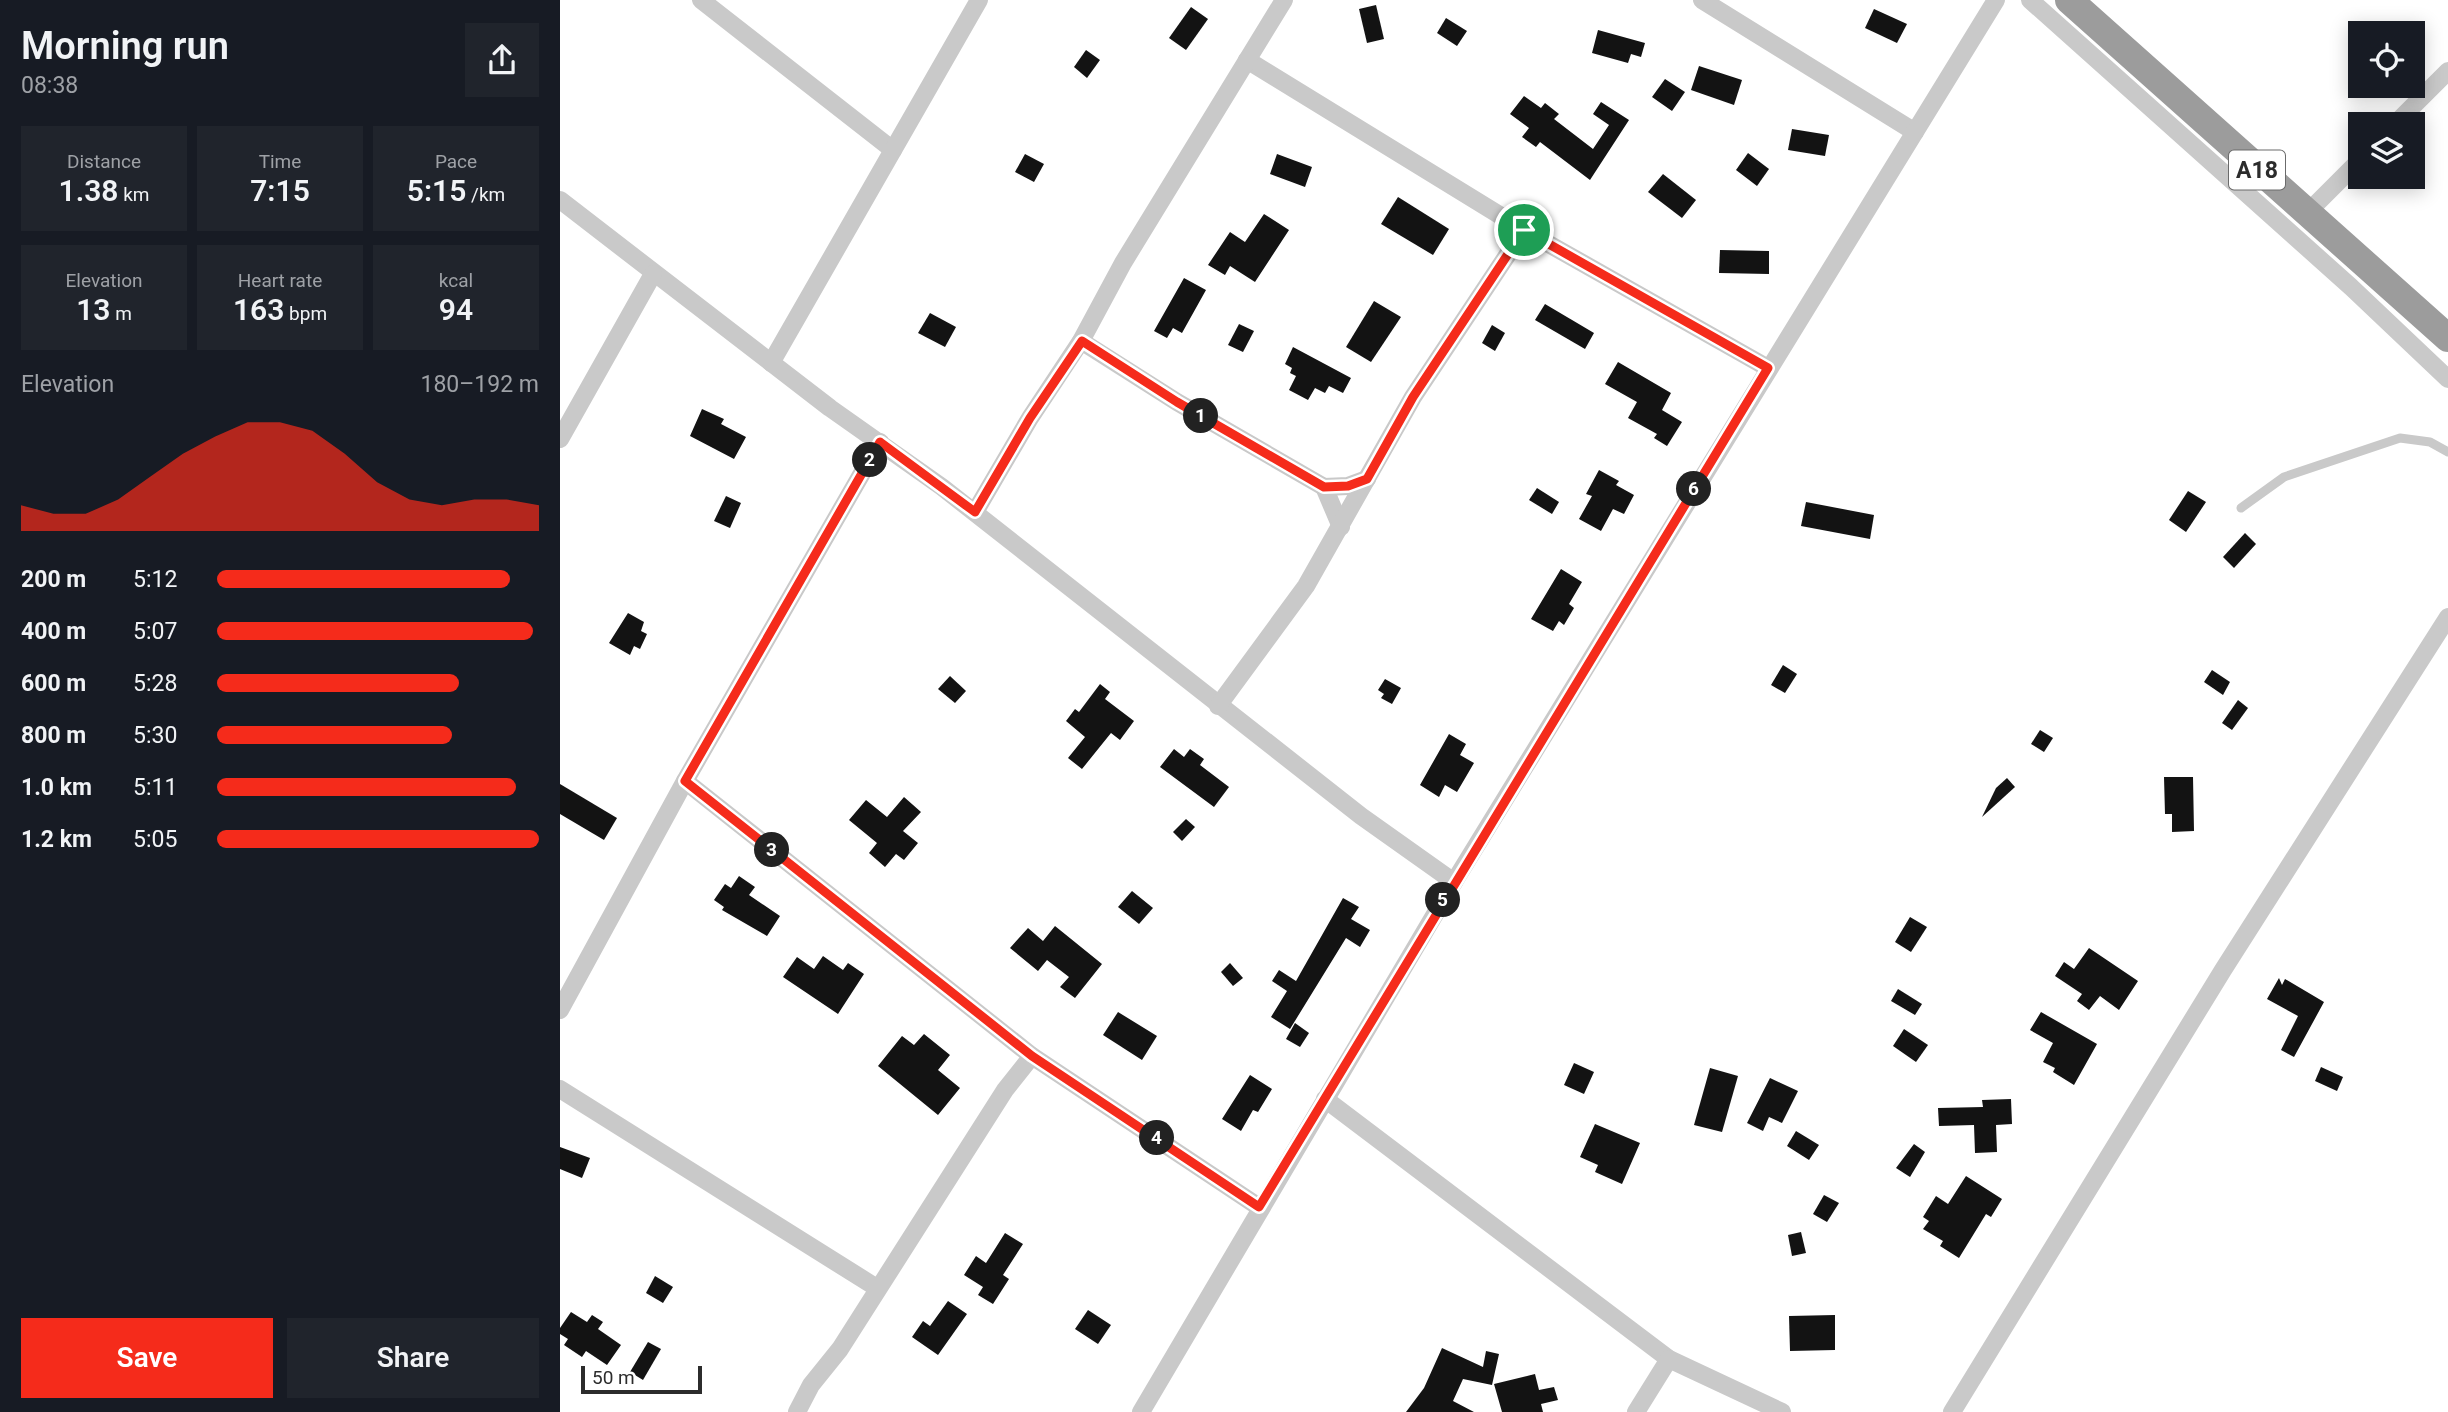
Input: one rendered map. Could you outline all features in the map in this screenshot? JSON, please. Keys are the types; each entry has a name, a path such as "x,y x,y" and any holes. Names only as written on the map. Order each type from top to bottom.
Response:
{"highway":[{"name":"A18","path":"2069,0 2448,338"}],"street":[{"path":"701,0 892,150"},
{"path":"771,362 979,0"},
{"path":"975,512 1030,418 1082,341 1123,263 1284,0"},
{"path":"1702,0 1915,132"},
{"path":"1141,1412 1259,1207 1454,881 1996,0"},
{"path":"2030,0 2351,287 2448,379"},
{"path":"1247,60 1524,230 1768,368"},
{"path":"2407,112 2448,71"},
{"path":"2306,214 2348,172"},
{"path":"560,200 830,408 975,512 1361,816 1454,881"},
{"path":"1218,706 1306,586 1413,397 1524,230"},
{"path":"560,439 653,274"},
{"path":"1082,341 1177,402 1324,487 1332,501 1340,527"},
{"path":"560,1010 685,781 880,442"},
{"path":"1324,487 1348,486 1367,479"},
{"path":"1952,1412 2223,970 2448,617"},
{"path":"685,781 1032,1056 1259,1207"},
{"path":"797,1412 811,1385 840,1349 1005,1090 1032,1056"},
{"path":"560,1089 877,1288"},
{"path":"1325,1099 1669,1359 1782,1412"},
{"path":"1636,1412 1669,1359"}],"lane":[{"path":"2241,508 2284,477 2400,438 2430,442 2448,452"}],"building":[{"path":"1376,5 1384,39 1367,43 1359,9"},
{"path":"1191,7 1208,19 1186,50 1169,38"},
{"path":"1874,9 1907,24 1897,43 1865,28"},
{"path":"1446,18 1467,31 1457,46 1437,33"},
{"path":"1598,30 1645,43 1641,57 1631,54 1628,63 1592,53"},
{"path":"1086,50 1100,60 1087,78 1074,67"},
{"path":"1699,66 1742,80 1734,105 1691,90"},
{"path":"1665,79 1685,92 1672,111 1652,97"},
{"path":"1524,96 1541,108 1545,103 1559,114 1554,119 1593,149 1609,125 1593,114 1601,102 1629,120 1590,180 1540,142 1536,147 1522,137 1529,128 1510,114"},
{"path":"1792,129 1829,135 1825,156 1788,150"},
{"path":"1748,153 1769,169 1757,186 1736,170"},
{"path":"1025,154 1044,164 1034,182 1015,172"},
{"path":"1277,154 1312,167 1305,187 1270,174"},
{"path":"1663,174 1696,200 1682,218 1648,192"},
{"path":"1398,197 1449,229 1433,255 1381,224"},
{"path":"1264,214 1289,230 1255,282 1230,266 1225,275 1208,265 1230,232 1245,242"},
{"path":"1720,250 1769,251 1769,274 1719,273"},
{"path":"1184,278 1206,290 1182,333 1173,328 1167,338 1154,331"},
{"path":"1374,301 1401,317 1371,362 1346,347"},
{"path":"1545,304 1594,333 1585,349 1535,320"},
{"path":"930,313 956,327 945,347 918,333"},
{"path":"1239,324 1254,331 1243,352 1228,345"},
{"path":"1492,325 1505,333 1495,351 1482,343"},
{"path":"1293,347 1351,378 1343,393 1329,386 1325,393 1315,388 1308,400 1289,390 1296,376 1290,373 1292,368 1285,364"},
{"path":"1618,362 1671,393 1662,410 1682,422 1667,446 1654,438 1657,434 1628,418 1637,402 1605,384"},
{"path":"702,409 724,419 721,424 746,437 734,459 690,436"},
{"path":"1599,470 1619,481 1616,485 1634,495 1624,514 1613,509 1601,531 1579,519 1592,496 1586,494"},
{"path":"1537,488 1559,502 1552,514 1529,500"},
{"path":"2188,491 2206,502 2186,532 2169,520"},
{"path":"726,496 741,503 730,528 714,521"},
{"path":"1806,502 1874,515 1870,539 1801,526"},
{"path":"2245,533 2256,544 2234,568 2223,557"},
{"path":"1561,569 1582,582 1569,604 1574,608 1564,625 1559,621 1553,631 1531,619"},
{"path":"628,613 644,622 641,631 647,634 640,649 634,646 630,655 609,643"},
{"path":"1783,665 1797,674 1785,693 1771,685"},
{"path":"2212,670 2230,682 2223,695 2204,682"},
{"path":"950,676 966,691 955,703 938,689"},
{"path":"1385,679 1401,688 1392,704 1381,698 1384,694 1378,690"},
{"path":"1100,684 1110,692 1105,699 1134,721 1120,740 1111,733 1082,769 1068,758 1085,737 1066,721 1075,709 1079,712"},
{"path":"2238,700 2248,708 2232,730 2222,723"},
{"path":"2040,730 2053,738 2044,752 2031,744"},
{"path":"1449,734 1466,744 1460,755 1474,763 1457,792 1445,785 1439,797 1420,785"},
{"path":"1174,749 1184,757 1190,749 1204,759 1200,765 1229,787 1214,807 1160,767"},
{"path":"2164,777 2193,777 2194,831 2172,832 2172,814 2165,814"},
{"path":"2007,778 2015,787 1982,817 1996,788"},
{"path":"560,784 617,818 604,840 560,814"},
{"path":"904,797 921,812 903,831 918,843 904,860 896,854 885,867 869,853 877,843 849,820 866,800 887,817"},
{"path":"1186,819 1195,827 1182,841 1173,832"},
{"path":"739,876 755,887 749,895 780,916 767,936 722,910 724,907 714,900 725,884 731,888"},
{"path":"1132,891 1153,908 1139,924 1118,907"},
{"path":"1343,898 1359,907 1351,919 1370,930 1360,947 1346,938 1290,1029 1271,1017 1287,991 1272,981 1279,970 1296,981"},
{"path":"1910,917 1927,927 1911,952 1895,942"},
{"path":"1055,926 1102,964 1075,998 1060,987 1069,977 1047,960 1038,971 1010,948 1028,928 1043,941"},
{"path":"2089,948 2138,981 2119,1010 2100,996 2089,1010 2077,1001 2082,994 2055,976 2064,962 2074,969"},
{"path":"823,956 843,970 848,963 864,974 838,1014 783,977 797,957 814,969"},
{"path":"1230,963 1243,978 1233,986 1221,972"},
{"path":"2279,978 2282,985 2285,979 2324,1002 2294,1057 2281,1050 2298,1016 2267,999"},
{"path":"1898,989 1922,1004 1915,1015 1891,1001"},
{"path":"1118,1012 1157,1036 1142,1060 1103,1035"},
{"path":"2041,1012 2097,1044 2074,1085 2053,1072 2055,1068 2043,1062 2053,1043 2030,1030"},
{"path":"1295,1023 1309,1033 1300,1047 1286,1039"},
{"path":"1904,1029 1928,1045 1916,1062 1893,1046"},
{"path":"924,1034 950,1055 938,1070 960,1088 938,1115 878,1066 902,1036 914,1045"},
{"path":"1574,1063 1594,1072 1584,1094 1564,1085"},
{"path":"2321,1067 2343,1077 2337,1091 2315,1081"},
{"path":"1710,1068 1738,1076 1722,1132 1694,1125"},
{"path":"1250,1075 1272,1089 1258,1112 1253,1110 1241,1131 1222,1119"},
{"path":"1770,1078 1798,1091 1782,1123 1769,1117 1763,1131 1747,1123"},
{"path":"2011,1099 2012,1124 1996,1125 1997,1152 1975,1153 1974,1125 1939,1126 1938,1108 1983,1107 1982,1100"},
{"path":"1595,1124 1640,1143 1622,1184 1595,1172 1598,1165 1580,1157"},
{"path":"1796,1131 1819,1145 1809,1160 1787,1146"},
{"path":"1914,1144 1925,1152 1910,1177 1896,1168"},
{"path":"560,1147 590,1158 582,1178 560,1169"},
{"path":"1966,1176 2002,1199 1991,1217 1986,1214 1959,1258 1940,1246 1943,1241 1923,1229 1929,1221 1923,1217 1936,1196 1948,1204"},
{"path":"1824,1195 1839,1203 1827,1222 1813,1214"},
{"path":"1801,1232 1806,1253 1792,1256 1788,1235"},
{"path":"1005,1233 1023,1244 1003,1275 1009,1279 993,1304 978,1295 983,1287 964,1275 976,1256 986,1263"},
{"path":"655,1276 673,1287 663,1303 646,1293"},
{"path":"948,1301 967,1314 938,1355 912,1337 923,1321 930,1326"},
{"path":"1088,1310 1111,1325 1098,1344 1075,1329"},
{"path":"571,1312 587,1322 592,1315 603,1322 598,1329 621,1345 607,1365 586,1351 582,1357 564,1345 568,1339 560,1334 560,1328"},
{"path":"1835,1315 1835,1350 1790,1351 1789,1316"},
{"path":"648,1342 661,1349 643,1380 630,1372"},
{"path":"1442,1348 1483,1367 1486,1351 1499,1354 1492,1385 1463,1379 1453,1401 1474,1412 1406,1412 1424,1388"},
{"path":"1535,1374 1539,1390 1554,1387 1558,1400 1541,1404 1543,1412 1502,1412 1494,1384"}],"route":[{"path":"1524,230 1768,368 1454,881 1259,1207 1032,1056 685,781 880,442 975,512 1030,418 1082,341 1177,402 1324,487 1348,486 1367,479 1413,397 1524,230"}]}
